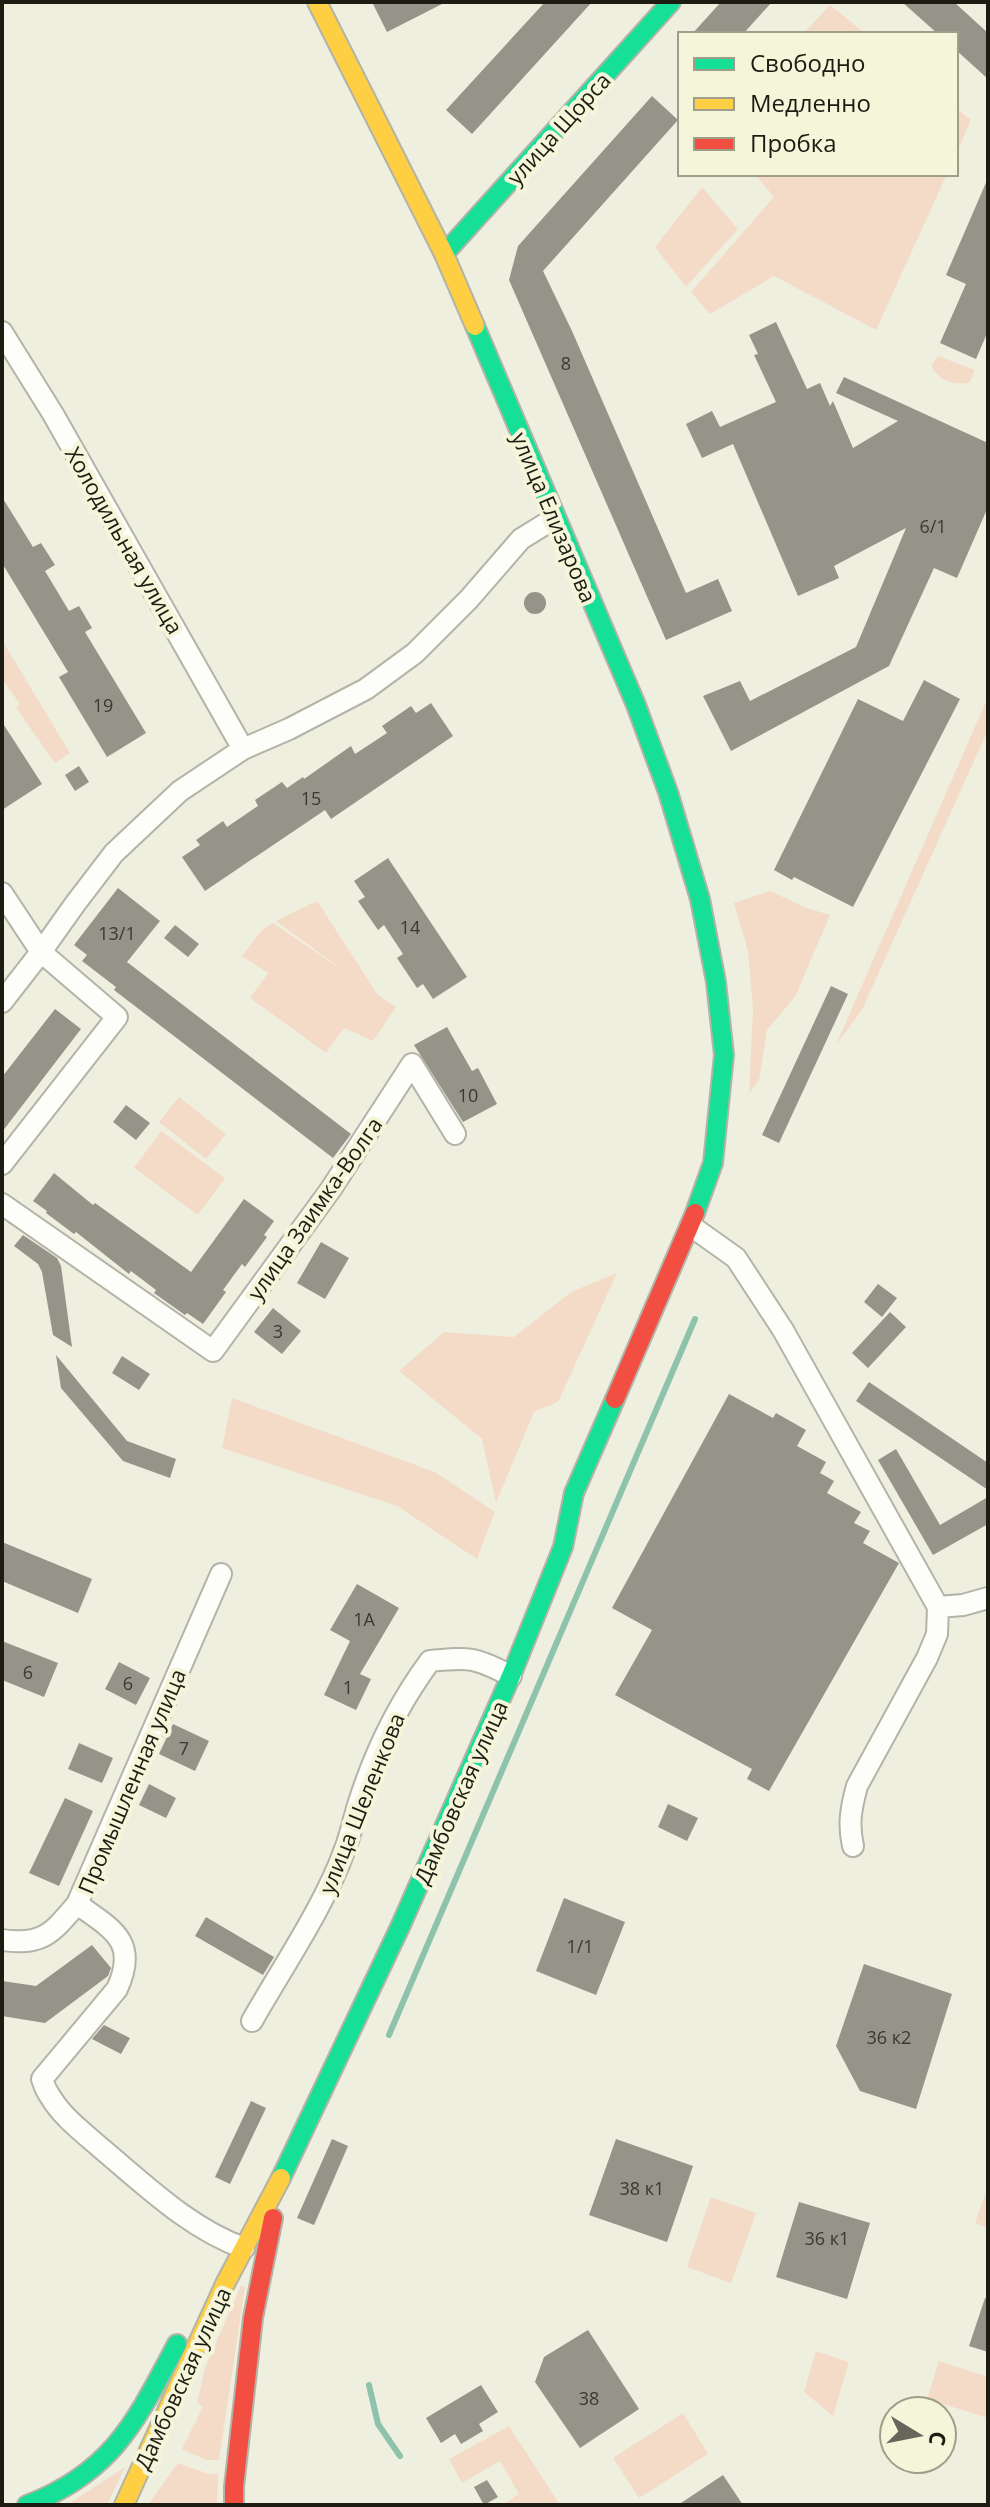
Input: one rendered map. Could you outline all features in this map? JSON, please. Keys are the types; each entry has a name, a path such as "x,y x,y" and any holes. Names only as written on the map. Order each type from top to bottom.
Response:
{"street":[{"name":"улица Елизарова","path":"317,2 444,254 636,705 668,792 700,899 716,982 724,1055"},
{"name":"улица Щорса","path":"444,254 671,2"},
{"name":"Холодильная улица","path":"2,332 53,414 243,749"},
{"path":"2,1002 114,853 180,791 243,749 366,689 415,653 469,599 521,539 555,518"},
{"path":"2,893 41,952 117,1017 2,1164"},
{"name":"Дамбовская улица","path":"124,2505 225,2284 286,2171 400,1927 511,1676 563,1547 574,1493 691,1226 713,1163 724,1055"},
{"name":"улица Заимка-Волга","path":"2,1204 213,1351 331,1189 412,1064 455,1134"},
{"path":"691,1226 736,1258 791,1344 938,1607 937,1634 927,1658 857,1786 849,1829 853,1846"},
{"name":"Промышленная улица","path":"221,1574 77,1904 117,1933 124,1949 125,1971 117,1989 42,2079 50,2098 71,2122 112,2157 170,2205 222,2241 244,2248"},
{"path":"938,1607 963,1605 988,1598"},
{"name":"улица Шеленкова","path":"252,2021 319,1903 345,1850 358,1804 378,1754 409,1689 430,1661 463,1658 482,1661 511,1676"},
{"path":"2,1940 23,1943 43,1939 77,1904"},
{"path":"234,2505 264,2248 286,2171"},
{"path":"27,2505 75,2484 117,2447 202,2304 225,2284"}],"shaded area":[{"path":"830,5 864,32 805,32"},
{"path":"958,110 971,120 958,149"},
{"path":"757,176 946,176 876,330 774,276 710,314 691,292 774,197"},
{"path":"702,187 738,229 686,287 655,247"},
{"path":"938,356 975,370 970,382 953,383 938,375 931,365"},
{"path":"2,640 70,753 55,763 16,708 20,704 2,679"},
{"path":"988,697 988,730 862,1010 836,1045"},
{"path":"770,891 830,915 795,997 767,1030 759,1081 749,1093 753,1009 748,951 734,903"},
{"path":"317,901 378,995 396,1007 373,1041 344,1028 326,1053 250,998 268,973 242,956 262,930 273,923 348,974 276,921"},
{"path":"179,1097 226,1134 206,1159 159,1122"},
{"path":"161,1131 225,1178 198,1215 134,1168"},
{"path":"617,1273 558,1402 534,1412 496,1503 482,1439 399,1371 444,1332 514,1337 571,1292"},
{"path":"232,1398 435,1472 495,1512 477,1559 397,1506 222,1448"},
{"path":"988,2186 988,2228 975,2223"},
{"path":"711,2197 756,2213 731,2283 687,2267"},
{"path":"241,2286 245,2287 219,2460 206,2460 182,2449 203,2407 197,2403 205,2368"},
{"path":"816,2351 849,2362 833,2416 804,2392"},
{"path":"939,2361 988,2377 988,2418 958,2409 958,2395 928,2395"},
{"path":"683,2413 708,2454 639,2498 613,2458"},
{"path":"509,2426 560,2505 502,2505 519,2494 500,2461 462,2483 449,2459"},
{"path":"178,2463 218,2474 217,2505 148,2505"},
{"path":"125,2467 107,2505 67,2505"}],"building":[{"path":"372,2 446,2 387,32"},
{"path":"545,2 592,2 472,134 446,110"},
{"path":"721,2 772,2 745,32 694,32"},
{"path":"902,2 954,2 988,33 988,79 958,52 958,32 936,32"},
{"path":"652,96 678,120 543,271 686,593 718,579 732,611 666,640 509,280 518,246"},
{"path":"988,178 988,331 976,359 940,343 966,284 946,275"},
{"path":"776,322 807,389 820,383 830,406 833,401 853,448 898,421 836,393 844,377 988,443 988,507 957,578 934,568 889,666 731,751 703,696 740,681 750,701 856,647 906,528 834,566 839,578 798,596 733,444 702,458 686,424 712,411 720,427 776,402 754,355 758,354 749,335"},
{"path":"2,497 33,547 41,543 55,565 45,571 69,611 79,606 92,628 85,632 146,733 107,757 59,677 68,672 2,563"},
{"path":"535,592 543,595 546,603 543,611 535,614 527,611 524,603 527,595"},
{"path":"924,680 960,699 853,907 774,870 858,699 903,721"},
{"path":"431,703 453,736 331,819 325,810 205,891 182,857 200,845 196,840 223,821 227,827 258,806 255,800 282,782 287,788 351,746 355,754 387,733 382,726 411,706 416,713"},
{"path":"2,722 42,784 2,810"},
{"path":"79,766 89,782 75,791 65,775"},
{"path":"388,858 467,977 433,999 423,984 417,988 397,958 403,954 384,925 378,930 358,901 365,897 354,881"},
{"path":"118,888 160,921 127,962 351,1134 333,1158 114,990 116,987 82,961 87,955 74,945"},
{"path":"175,925 199,944 188,957 164,938"},
{"path":"831,986 848,994 779,1143 762,1135"},
{"path":"55,1009 81,1029 2,1132 2,1077"},
{"path":"447,1027 472,1071 478,1068 497,1104 463,1122 414,1045"},
{"path":"126,1105 150,1123 136,1140 113,1122"},
{"path":"54,1173 93,1205 95,1203 191,1272 244,1199 274,1221 264,1235 267,1237 245,1267 242,1264 203,1324 154,1293 156,1290 131,1271 129,1274 33,1201"},
{"path":"23,1235 57,1258 61,1266 72,1347 53,1335 38,1264 14,1246"},
{"path":"321,1242 349,1258 325,1299 297,1283"},
{"path":"878,1284 897,1298 882,1317 864,1302"},
{"path":"273,1308 301,1331 282,1354 254,1332"},
{"path":"890,1312 906,1327 868,1368 852,1353"},
{"path":"56,1355 127,1441 176,1459 170,1478 123,1461 61,1388"},
{"path":"122,1356 150,1374 139,1390 112,1373"},
{"path":"869,1382 988,1463 988,1490 856,1401"},
{"path":"729,1394 773,1418 776,1413 806,1430 797,1446 826,1462 820,1473 834,1481 827,1493 861,1512 854,1523 870,1531 863,1543 899,1563 769,1791 747,1779 752,1769 615,1695 652,1630 612,1608"},
{"path":"896,1449 940,1525 988,1497 988,1524 933,1555 878,1460"},
{"path":"2,1542 92,1579 78,1613 2,1581"},
{"path":"357,1584 399,1608 360,1674 371,1679 356,1710 324,1695 350,1641 330,1630"},
{"path":"2,1641 58,1663 44,1697 2,1680"},
{"path":"119,1662 150,1678 136,1705 105,1689"},
{"path":"173,1724 209,1741 195,1771 159,1754"},
{"path":"79,1743 113,1758 102,1783 68,1769"},
{"path":"149,1784 176,1798 166,1818 139,1805"},
{"path":"65,1798 93,1811 59,1886 29,1873"},
{"path":"668,1804 698,1818 687,1841 658,1827"},
{"path":"564,1898 625,1922 596,1995 536,1971"},
{"path":"206,1917 274,1957 263,1975 195,1936"},
{"path":"92,1945 111,1968 108,1976 45,2023 2,2016 2,1981 36,1986"},
{"path":"864,1964 952,1994 916,2109 860,2091 836,2046"},
{"path":"104,2025 130,2038 121,2054 92,2039"},
{"path":"251,2101 266,2108 230,2184 215,2177"},
{"path":"332,2139 348,2146 314,2225 297,2218"},
{"path":"616,2139 693,2166 667,2242 589,2215"},
{"path":"799,2202 870,2223 847,2299 776,2277"},
{"path":"985,2298 988,2298 988,2352 969,2346"},
{"path":"588,2330 639,2409 580,2448 535,2382 544,2357"},
{"path":"481,2385 498,2412 479,2424 483,2431 461,2444 455,2434 441,2443 426,2418"},
{"path":"723,2475 743,2505 678,2505"},
{"path":"487,2480 498,2497 484,2505 474,2487"}],"waterway":[{"path":"389,2035 695,1319"},
{"path":"369,2385 378,2424 400,2456"}],"traffic: fast":[{"path":"444,254 671,2"},
{"path":"475,326 636,705 668,792 700,899 716,982 724,1055 713,1163 695,1213"},
{"path":"281,2178 400,1927 511,1676 563,1547 574,1493 615,1399"},
{"path":"27,2505 81,2477 119,2441 177,2344"}],"traffic: slow":[{"path":"317,2 444,254 475,326"},
{"path":"124,2505 225,2284 281,2178"}],"traffic: jam":[{"path":"615,1399 695,1213"},
{"path":"234,2505 253,2318 273,2218"}]}
